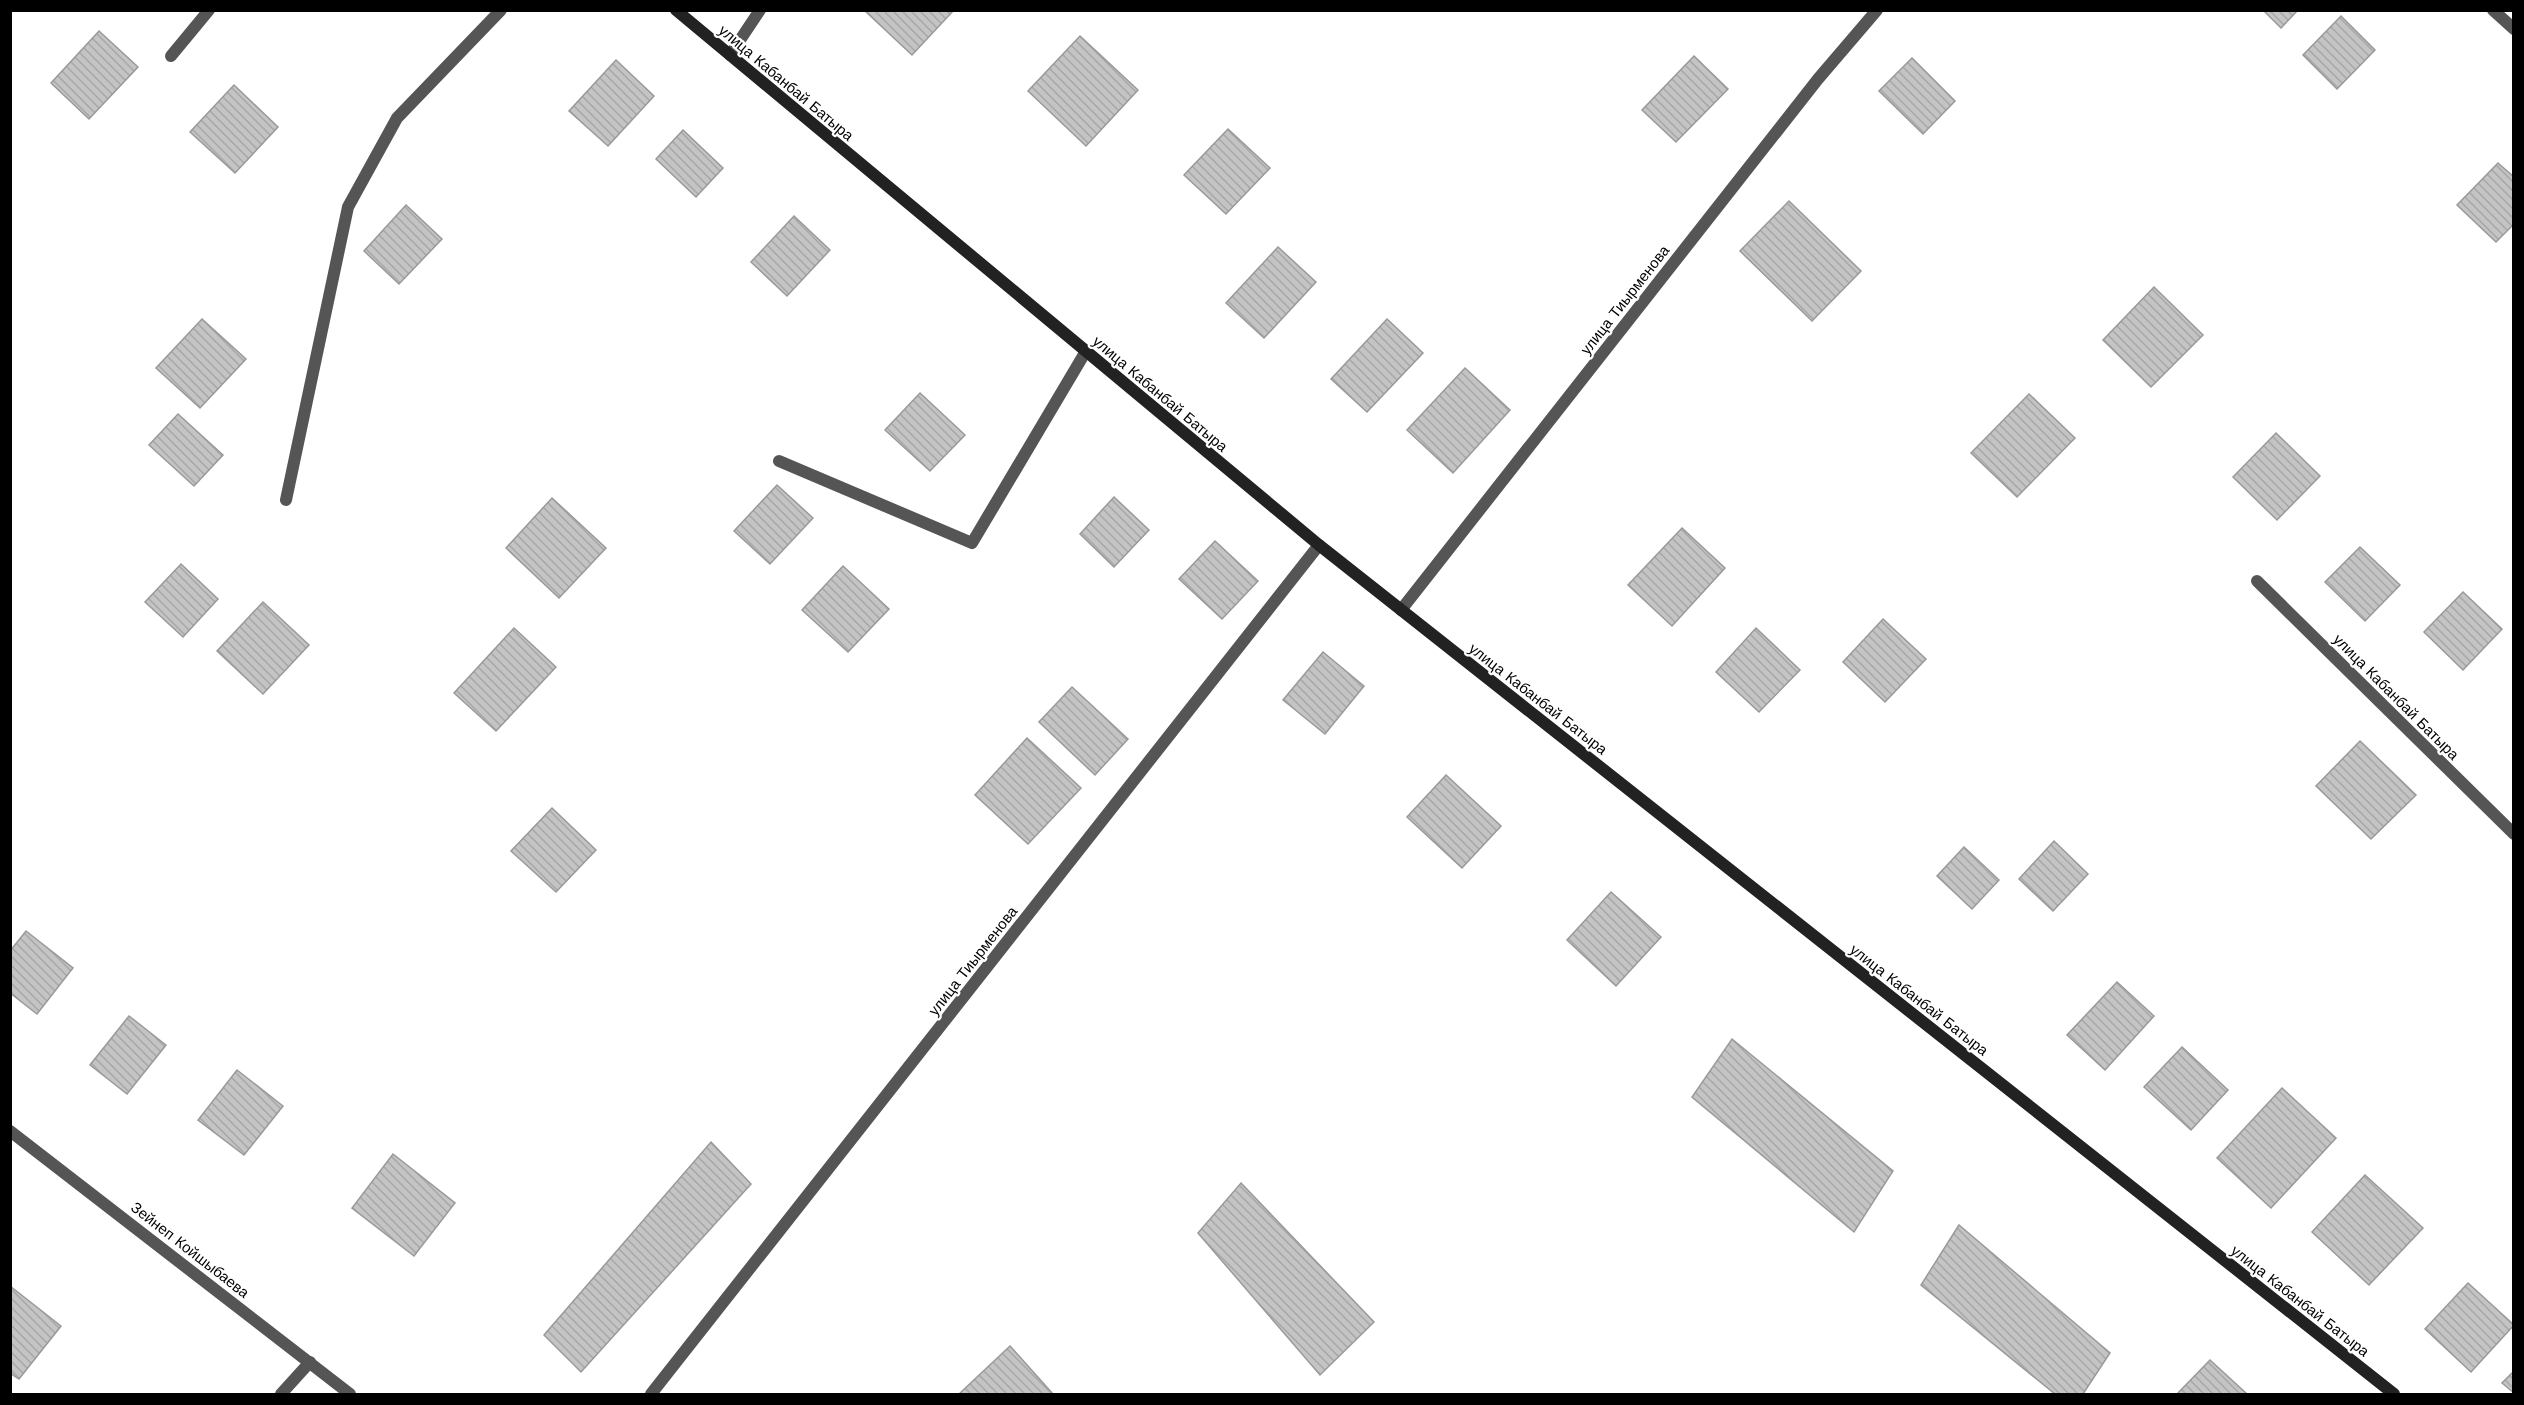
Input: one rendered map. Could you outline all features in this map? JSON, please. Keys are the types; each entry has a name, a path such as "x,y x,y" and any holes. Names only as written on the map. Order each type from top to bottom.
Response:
{"street":[{"path":"171,56 208,10"},
{"path":"286,500 348,207 397,118 501,10"},
{"name":"улица Кабанбай Батыра","path":"676,10 1319,545 2394,1395"},
{"path":"730,55 760,10"},
{"name":"улица Тиырменова","path":"1401,610 1818,79 1877,10"},
{"path":"2493,10 2514,29"},
{"path":"779,461 972,543 1086,351"},
{"name":"улица Тиырменова","path":"651,1395 1319,545"},
{"name":"улица Кабанбай Батыра","path":"2257,581 2514,834"},
{"name":"Зейнеп Койшыбаева","path":"10,1131 350,1395"},
{"path":"281,1395 310,1362"}],"building":[{"path":"864,10 954,10 912,55"},
{"path":"2263,10 2298,10 2281,28"},
{"path":"2341,16 2375,50 2337,89 2303,55"},
{"path":"99,31 138,67 89,119 51,83"},
{"path":"1080,36 1138,90 1086,146 1028,91"},
{"path":"1694,56 1728,89 1676,142 1642,110"},
{"path":"1912,58 1955,101 1923,134 1879,91"},
{"path":"616,60 654,96 608,146 569,111"},
{"path":"234,85 278,127 235,173 190,132"},
{"path":"1228,129 1270,168 1226,214 1184,175"},
{"path":"683,130 723,168 696,197 656,159"},
{"path":"2498,163 2514,177 2514,224 2496,242 2457,205"},
{"path":"1789,201 1861,271 1812,321 1740,251"},
{"path":"406,205 442,239 399,284 364,251"},
{"path":"794,216 830,250 787,296 751,262"},
{"path":"1278,247 1316,282 1264,338 1226,303"},
{"path":"2154,287 2203,335 2151,387 2103,340"},
{"path":"202,319 246,359 200,408 156,368"},
{"path":"1387,319 1423,353 1367,412 1331,379"},
{"path":"1465,368 1510,410 1453,473 1407,430"},
{"path":"920,393 965,435 930,471 885,430"},
{"path":"2029,394 2075,438 2017,497 1971,453"},
{"path":"178,414 223,455 194,486 149,445"},
{"path":"2276,433 2320,476 2277,520 2233,477"},
{"path":"777,485 813,518 770,564 734,531"},
{"path":"1114,497 1149,530 1114,567 1080,534"},
{"path":"552,498 606,548 559,598 506,548"},
{"path":"1682,528 1725,568 1672,626 1628,585"},
{"path":"1215,541 1258,581 1222,619 1179,579"},
{"path":"2360,547 2400,585 2365,621 2325,582"},
{"path":"181,564 218,599 183,637 145,602"},
{"path":"843,566 889,609 848,652 802,610"},
{"path":"2463,592 2502,629 2463,670 2424,632"},
{"path":"263,602 309,645 263,694 217,651"},
{"path":"1883,619 1926,659 1885,702 1843,662"},
{"path":"514,628 556,667 496,731 454,693"},
{"path":"1756,628 1800,670 1759,712 1716,672"},
{"path":"1323,652 1364,686 1325,734 1283,700"},
{"path":"1072,687 1128,739 1095,775 1039,722"},
{"path":"1027,738 1081,788 1028,844 975,795"},
{"path":"2360,741 2416,795 2371,839 2316,786"},
{"path":"1446,775 1501,826 1462,868 1407,817"},
{"path":"552,808 596,850 556,892 511,851"},
{"path":"2054,841 2088,874 2053,911 2019,879"},
{"path":"1964,847 1999,880 1972,909 1937,876"},
{"path":"1611,892 1661,937 1616,986 1567,940"},
{"path":"26,931 73,968 37,1014 10,993 10,951"},
{"path":"2117,982 2154,1016 2105,1070 2067,1035"},
{"path":"129,1016 166,1045 127,1094 90,1065"},
{"path":"1732,1039 1893,1171 1854,1232 1692,1097"},
{"path":"2182,1047 2228,1090 2191,1130 2144,1087"},
{"path":"237,1070 283,1106 244,1155 198,1120"},
{"path":"2282,1088 2336,1138 2271,1208 2217,1158"},
{"path":"711,1142 751,1184 581,1372 544,1335"},
{"path":"393,1154 455,1203 414,1256 352,1208"},
{"path":"2365,1175 2423,1228 2369,1285 2312,1232"},
{"path":"1241,1183 1374,1322 1320,1375 1198,1233"},
{"path":"1959,1225 2110,1353 2083,1394 2055,1394 1921,1285"},
{"path":"2468,1283 2514,1325 2471,1372 2425,1329"},
{"path":"10,1286 61,1326 19,1379 10,1373"},
{"path":"1010,1346 1053,1394 959,1394"},
{"path":"2210,1360 2247,1394 2177,1394"},
{"path":"2514,1371 2514,1393 2502,1383"}]}
